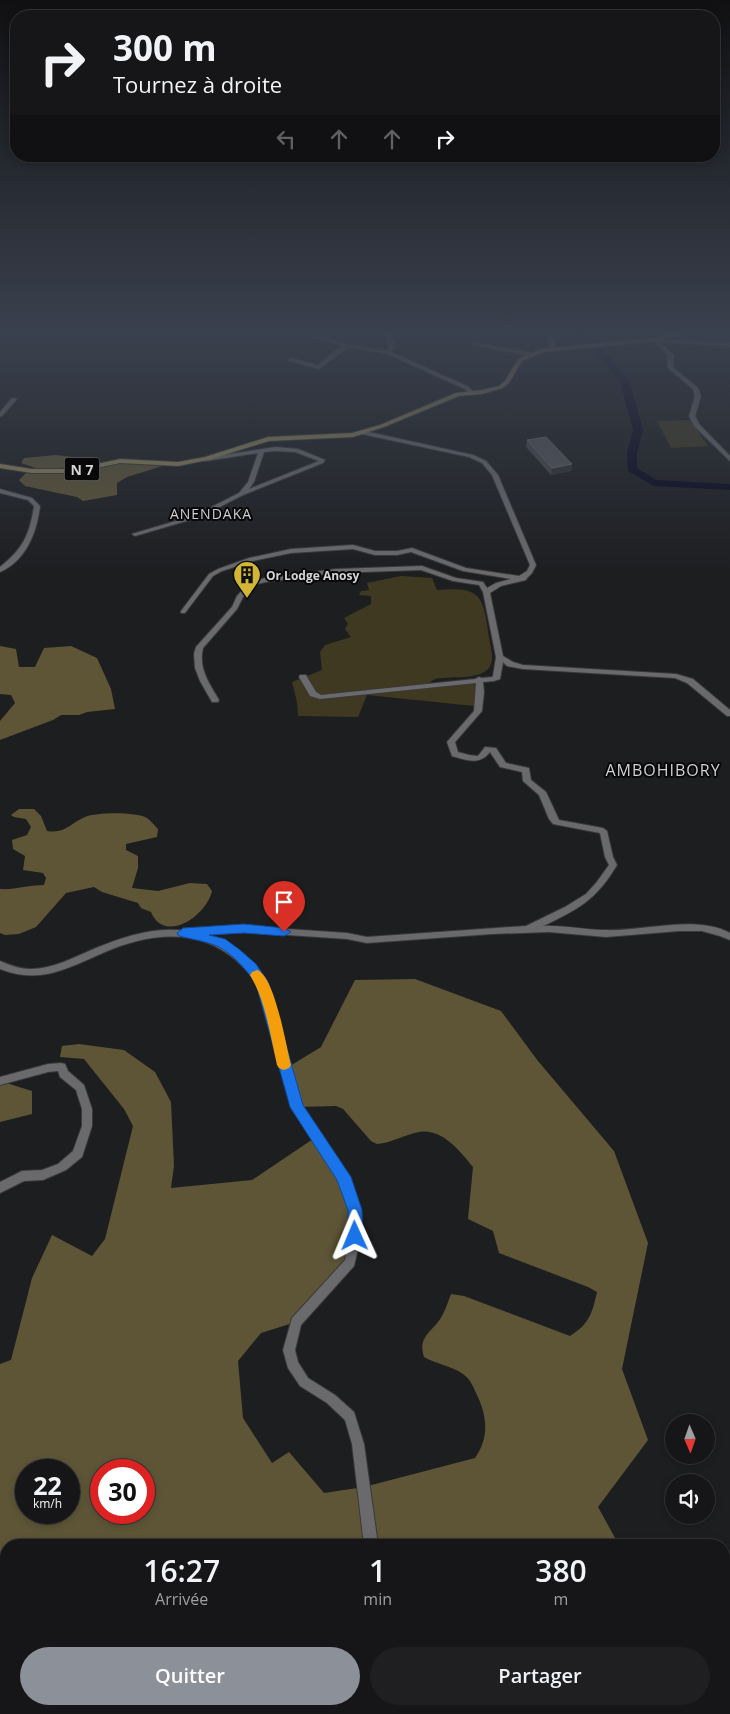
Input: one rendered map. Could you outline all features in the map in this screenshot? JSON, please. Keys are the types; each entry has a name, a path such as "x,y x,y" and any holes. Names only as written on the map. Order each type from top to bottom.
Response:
{"main road":[{"name":"N 7","path":"0,466 64,471 120,461 191,462 268,439 330,438 364,433 410,414"}],"street":[{"path":"693,414 696,424 730,459"},
{"path":"364,433 471,456 484,462 495,475 533,566 531,573 524,579 509,580 490,588 486,592"},
{"path":"136,534 189,520 241,494 322,462 317,458 296,450 276,449 206,459"},
{"path":"241,494 251,482 262,450"},
{"path":"0,491 30,499 37,506 26,546 17,557 0,570"},
{"path":"183,612 211,575 251,559 291,551 353,547 375,553 397,553 412,550 472,572 524,579"},
{"path":"215,700 198,670 197,655 200,647 235,608 240,596 251,584 265,580 336,571 386,571 422,568 456,580 480,583 486,592 500,657 497,677 494,679 478,679 320,697 313,694 303,677"},
{"path":"500,657 510,664 523,668 676,676 690,680 730,714"},
{"path":"478,679 480,692 478,711 451,742 455,754 464,758 477,758 483,756 488,749 492,750 503,764 526,770 527,781 543,794 556,822 603,831 607,838 608,859 613,865 602,882 588,897 554,917 525,930"},
{"path":"0,965 8,969 32,974 54,970 136,938 160,934 244,928 347,936 367,940 549,929 606,934 702,928 723,933 730,937"},
{"path":"183,933 220,943 246,963 262,982 297,1107 343,1177 355,1210 355,1236 350,1262 296,1322 289,1350 292,1364 304,1382 331,1398 350,1416 358,1444 370,1539"},
{"path":"0,1081 48,1068 61,1067 64,1074 80,1088 88,1115 87,1126 78,1154 62,1168 42,1175 22,1176 0,1188"}],"shaded area":[{"path":"690,420 708,446 671,448 657,421"},
{"path":"56,455 72,457 68,464 78,464 78,467 39,469 21,463 24,458"},
{"path":"124,461 166,465 127,477 117,483 117,495 83,501 77,497 25,486 19,480 28,471 57,473"},
{"path":"401,576 432,578 437,590 452,589 472,592 482,603 492,650 491,664 487,670 473,676 439,678 427,685 478,681 474,706 367,695 358,717 298,716 292,682 322,670 320,652 325,645 351,637 345,629 348,624 344,618 371,604 371,596 359,595 361,591 369,590 367,583"},
{"path":"0,646 16,649 19,667 35,667 44,648 71,646 97,658 111,689 115,709 87,712 79,715 61,715 53,720 0,740 0,721 15,703 11,695 0,694"},
{"path":"19,809 34,809 41,816 47,831 53,832 59,831 91,815 117,813 147,818 158,829 157,837 126,844 126,850 138,856 138,868 132,888 158,891 190,883 207,884 212,891 209,900 194,917 185,923 166,926 157,922 151,912 141,908 138,903 102,892 94,887 66,893 36,927 19,934 5,935 0,933 0,889 44,885 46,878 43,873 23,870 25,856 13,849 12,840 27,835 31,827 26,819 11,815"},
{"path":"415,979 501,1011 538,1061 614,1151 648,1243 622,1369 648,1440 598,1507 616,1539 0,1539 0,1364 11,1360 32,1278 52,1235 92,1256 105,1239 133,1126 124,1109 84,1059 60,1057 62,1046 79,1044 124,1050 155,1072 171,1102 174,1166 171,1188 252,1180 316,1137 355,1211 350,1262 296,1322 261,1333 238,1361 243,1418 272,1463 289,1452 324,1493 364,1487 475,1458 483,1442 485,1426 483,1409 474,1388 468,1378 459,1371 424,1357 422,1350 424,1339 442,1316 451,1294 464,1296 570,1336 586,1323 597,1292 499,1253 493,1231 468,1219 473,1167 450,1142 435,1134 419,1132 377,1144 371,1141 343,1109 336,1106 297,1107 285,1069 321,1047 355,980"},
{"path":"0,1081 32,1091 32,1114 0,1122"}],"building":[{"path":"546,437 572,464 552,468 527,440"}],"waterway":[{"path":"634,414 638,430 632,453 632,469 654,483 730,487"}],"slow traffic":[{"path":"257,975 262,982 269,1002 284,1065"}],"place":[{"name":"Or Lodge Anosy","path":"247,599"}],"district":[{"name":"ANENDAKA","path":"211,513"},
{"name":"AMBOHIBORY","path":"663,770"}],"route":[{"path":"284,932 244,928 183,933 220,943 236,953 262,982 297,1107 343,1177 355,1210 355,1236"}]}
